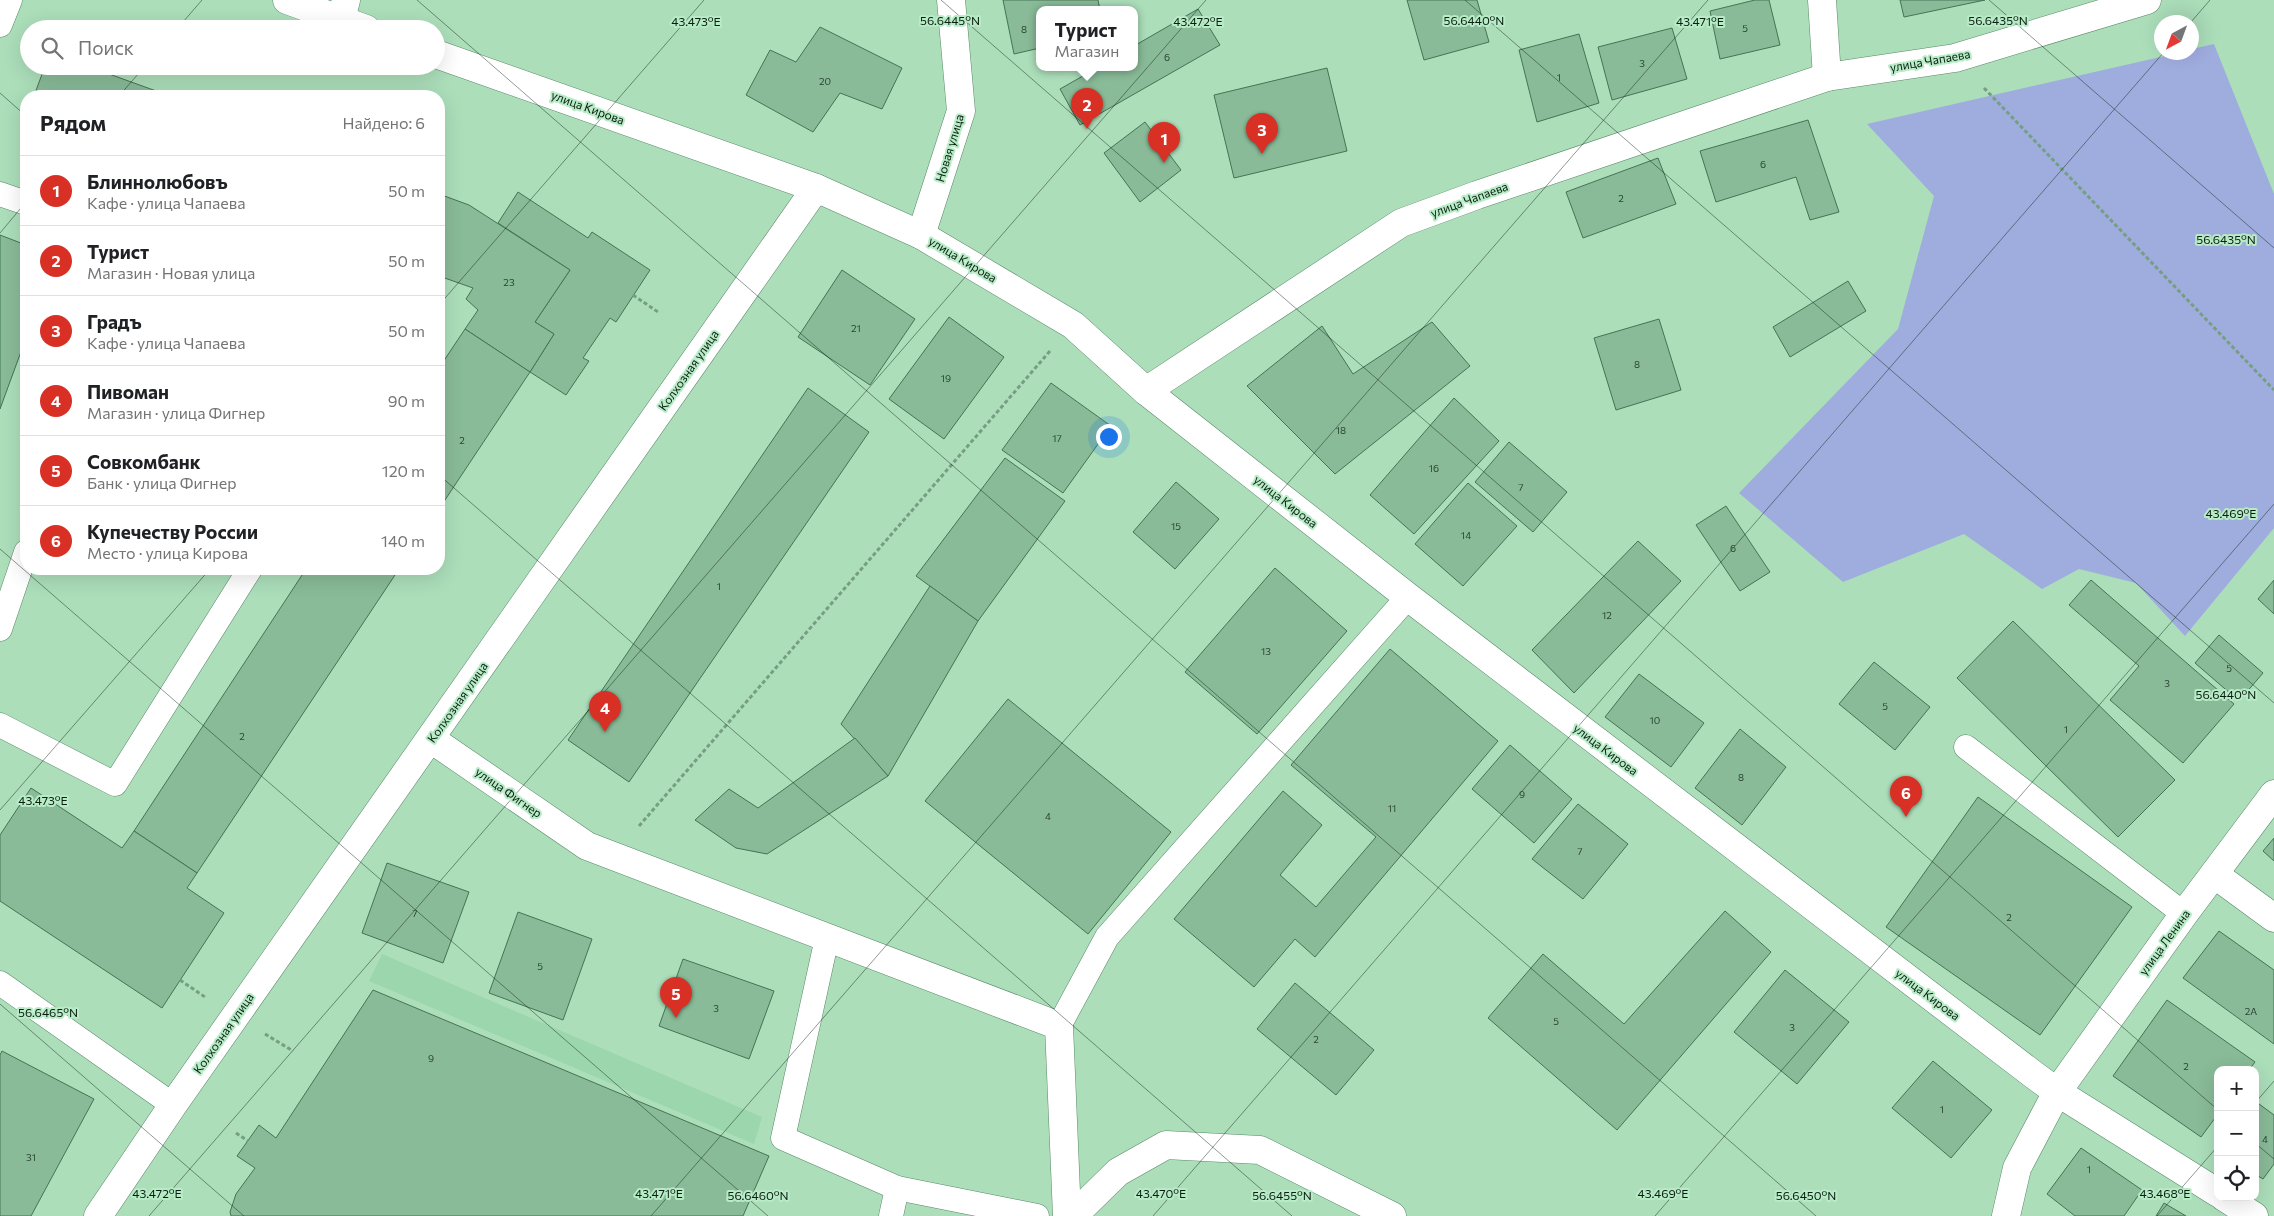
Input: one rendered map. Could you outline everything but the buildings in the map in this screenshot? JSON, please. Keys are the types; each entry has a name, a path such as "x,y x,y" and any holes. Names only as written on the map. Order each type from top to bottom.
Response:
{"street":[{"path":"287,0 344,10 356,20"},
{"name":"Новая улица","path":"921,234 961,111 951,0"},
{"path":"1822,0 1827,77"},
{"name":"улица Чапаева","path":"1146,391 1401,223 1477,195 1827,77 1955,58 2147,0"},
{"name":"улица Кирова","path":"445,57 816,188 921,234 1073,325 1146,391 1408,597 2056,1092 2214,1191"},
{"name":"Колхозная улица","path":"98,1216 173,1105 816,188"},
{"name":"улица Фигнер","path":"431,739 587,846 1059,1026"},
{"name":"улица Ленина","path":"2006,1216 2017,1168 2056,1092 2184,914 2274,794"},
{"path":"2214,874 2274,918"},
{"path":"1059,1026 1067,1216"},
{"path":"1073,1216 1118,1172 1166,1145 1260,1150 1392,1216"},
{"path":"2230,1201 2254,1216"}],"lane":[{"path":"0,25 10,0"},
{"path":"0,194 20,201"},
{"path":"0,629 20,570"},
{"path":"0,725 115,784 246,575"},
{"path":"1059,1026 1108,938 1408,597"},
{"path":"1966,747 2184,914"},
{"path":"827,938 783,1138 897,1188 1037,1216"},
{"path":"0,983 173,1105"},
{"path":"891,1216 897,1188"}],"path":[{"path":"1955,58 2274,390"},
{"path":"634,295 658,312"},
{"path":"587,846 641,826 1073,325"},
{"path":"180,980 199,993"},
{"path":"236,1133 248,1141"}],"shaded area":[{"path":"2214,44 2274,194 2274,528 2185,636 2136,583 2079,569 2042,589 1964,534 1843,582 1739,493 1898,329 1934,196 1867,124 2154,58 2154,60 2199,60 2199,47"},
{"path":"382,954 762,1117 754,1144 369,981"}],"place":[{"name":"Турист","path":"1087,129"},
{"name":"Градъ","path":"1262,154"},
{"name":"Блиннолюбовъ","path":"1164,163"},
{"name":"Пивоман","path":"605,732"},
{"name":"Купечеству России","path":"1906,817"},
{"name":"Совкомбанк","path":"676,1018"}]}
